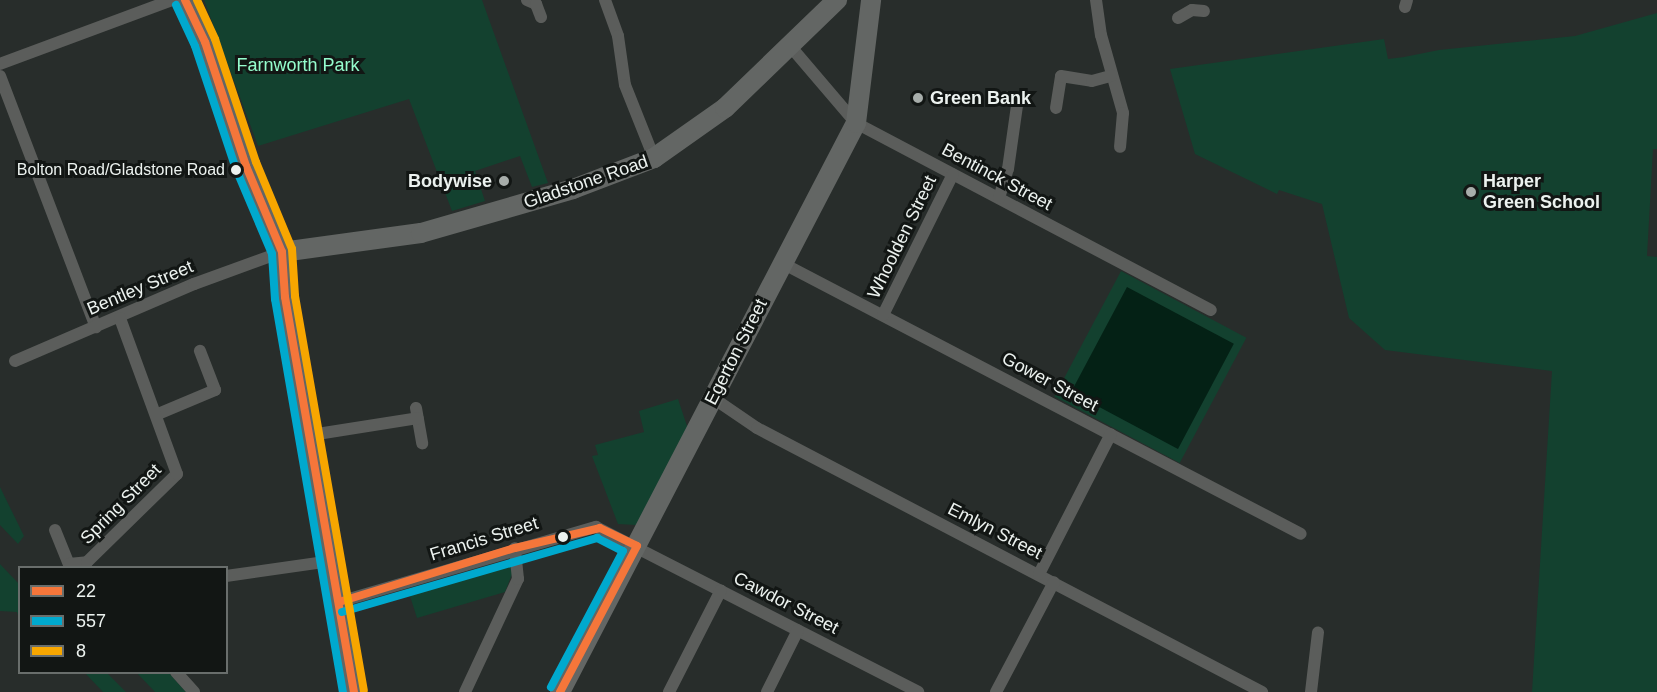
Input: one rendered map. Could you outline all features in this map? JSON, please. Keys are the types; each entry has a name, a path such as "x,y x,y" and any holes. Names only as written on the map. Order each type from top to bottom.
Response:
{"main road":[{"path":"185,0 205,42 246,166 282,252 285,297 311,435 354,692"},
{"name":"Gladstone Road","path":"282,252 421,233 561,192 654,158 725,108 791,47 837,0"},
{"name":"Egerton Street","path":"560,692 856,123 871,0"}],"street":[{"path":"0,64 172,0"},
{"path":"605,0 618,36 625,85 654,158"},
{"path":"1096,0 1111,76 1124,113 1120,147"},
{"path":"536,1 541,17"},
{"path":"1178,18 1195,7"},
{"name":"Bentinck Street","path":"791,47 856,123 1211,310"},
{"path":"0,76 96,327"},
{"path":"1056,108 1061,76 1092,81 1111,76"},
{"path":"999,198 1008,169 1018,99 1007,97"},
{"name":"Whoolden Street","path":"883,315 953,174"},
{"name":"Bentley Street","path":"15,362 282,252"},
{"name":"Gower Street","path":"782,263 1301,534"},
{"name":"Spring Street","path":"56,530 69,564 87,562 176,478 178,469 120,318"},
{"path":"158,414 215,390 200,351"},
{"name":"Emlyn Street","path":"713,398 758,428 1262,692"},
{"path":"311,435 417,413 422,442"},
{"path":"1039,574 1111,434"},
{"name":"Francis Street","path":"339,602 514,548 592,527 637,546"},
{"name":"Cawdor Street","path":"637,546 918,692"},
{"path":"465,692 518,579 514,548"},
{"path":"228,576 332,561"},
{"path":"996,692 1054,582"},
{"path":"669,692 721,590"},
{"path":"767,692 798,630"},
{"path":"1311,692 1318,632"},
{"path":"178,674 194,692"}],"green space":[{"name":"Farnworth Park","path":"204,0 482,0 548,183 532,187 520,156 475,171 485,201 452,211 409,99 258,146"},
{"name":"Harper Green School","path":"1657,13 1657,149 1653,149 1647,256 1657,257 1657,692 1532,692 1552,371 1385,350 1349,318 1322,204 1279,190 1277,194 1195,154 1170,69 1384,39 1388,59 1439,50 1575,36"},
{"path":"1121,271 1246,338 1180,463 1054,396"},
{"path":"678,399 689,432 636,525 618,524 592,456 598,455 595,445 644,432 639,411"},
{"path":"0,487 24,536 18,544 0,525"},
{"path":"509,561 514,569 505,592 417,618 408,590"},
{"path":"0,564 18,583 18,616 17,612 0,611"},
{"path":"86,674 108,674 126,692 103,692"},
{"path":"138,674 170,674 186,692 155,692"}],"shaded area":[{"path":"1127,287 1234,344 1178,449 1071,392"}],"transit line":[{"name":"22","path":"185,0 205,42 246,166 282,252 285,297 354,692"},
{"name":"8","path":"197,0 215,39 256,162 292,249 295,296 364,690"},
{"name":"557","path":"176,5 195,46 236,169 272,254 275,299 343,692"},
{"name":"22","path":"339,602 515,548 600,528 637,546 560,692"},
{"name":"557","path":"342,612 597,538 623,551 551,687"}],"place":[{"name":"Green Bank","path":"918,98"},
{"name":"Bolton Road/Gladstone Road","path":"236,170"},
{"name":"Bodywise","path":"504,181"},
{"name":"Harper Green School","path":"1471,192"}]}
